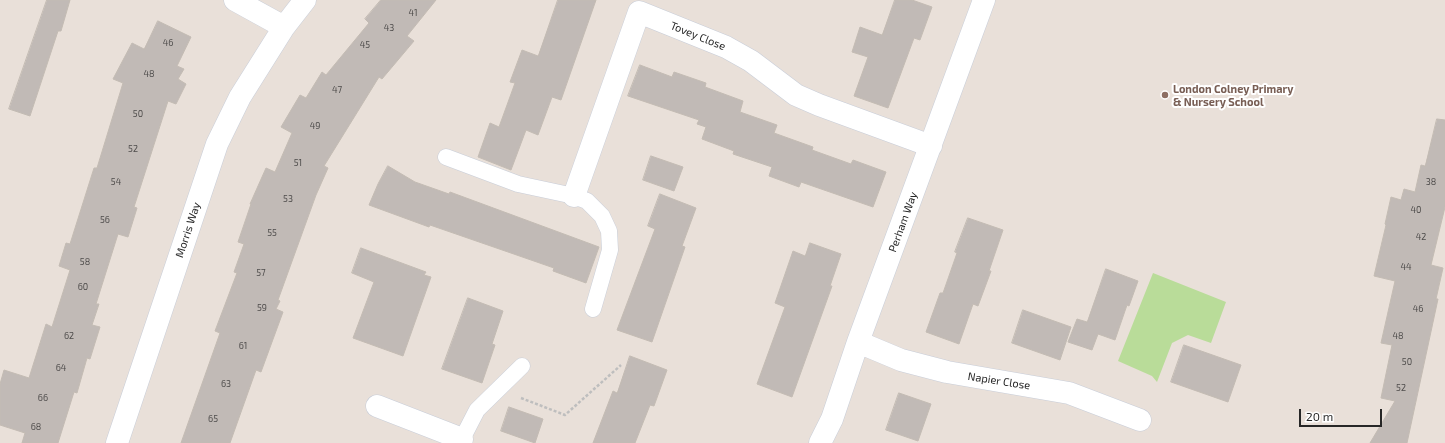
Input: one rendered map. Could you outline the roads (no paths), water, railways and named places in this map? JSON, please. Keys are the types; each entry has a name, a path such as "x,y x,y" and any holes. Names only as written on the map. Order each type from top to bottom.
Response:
{"street":[{"path":"236,0 284,28"},
{"name":"Morris Way","path":"117,443 217,144 240,97 284,28 305,0"},
{"name":"Perham Way","path":"820,443 832,419 858,342 984,0"},
{"name":"Tovey Close","path":"574,196 638,12 726,47 751,61 796,95 819,105 931,146"},
{"name":"Napier Close","path":"858,342 901,360 947,372 1069,393 1140,420"},
{"path":"377,406 461,441"}],"lane":[{"path":"446,156 518,184 574,196 587,201 602,216 609,232 610,250 594,309"},
{"path":"461,441 477,410 522,366"}],"place":[{"name":"London Colney Primary & Nursery School","path":"1165,95"}]}
